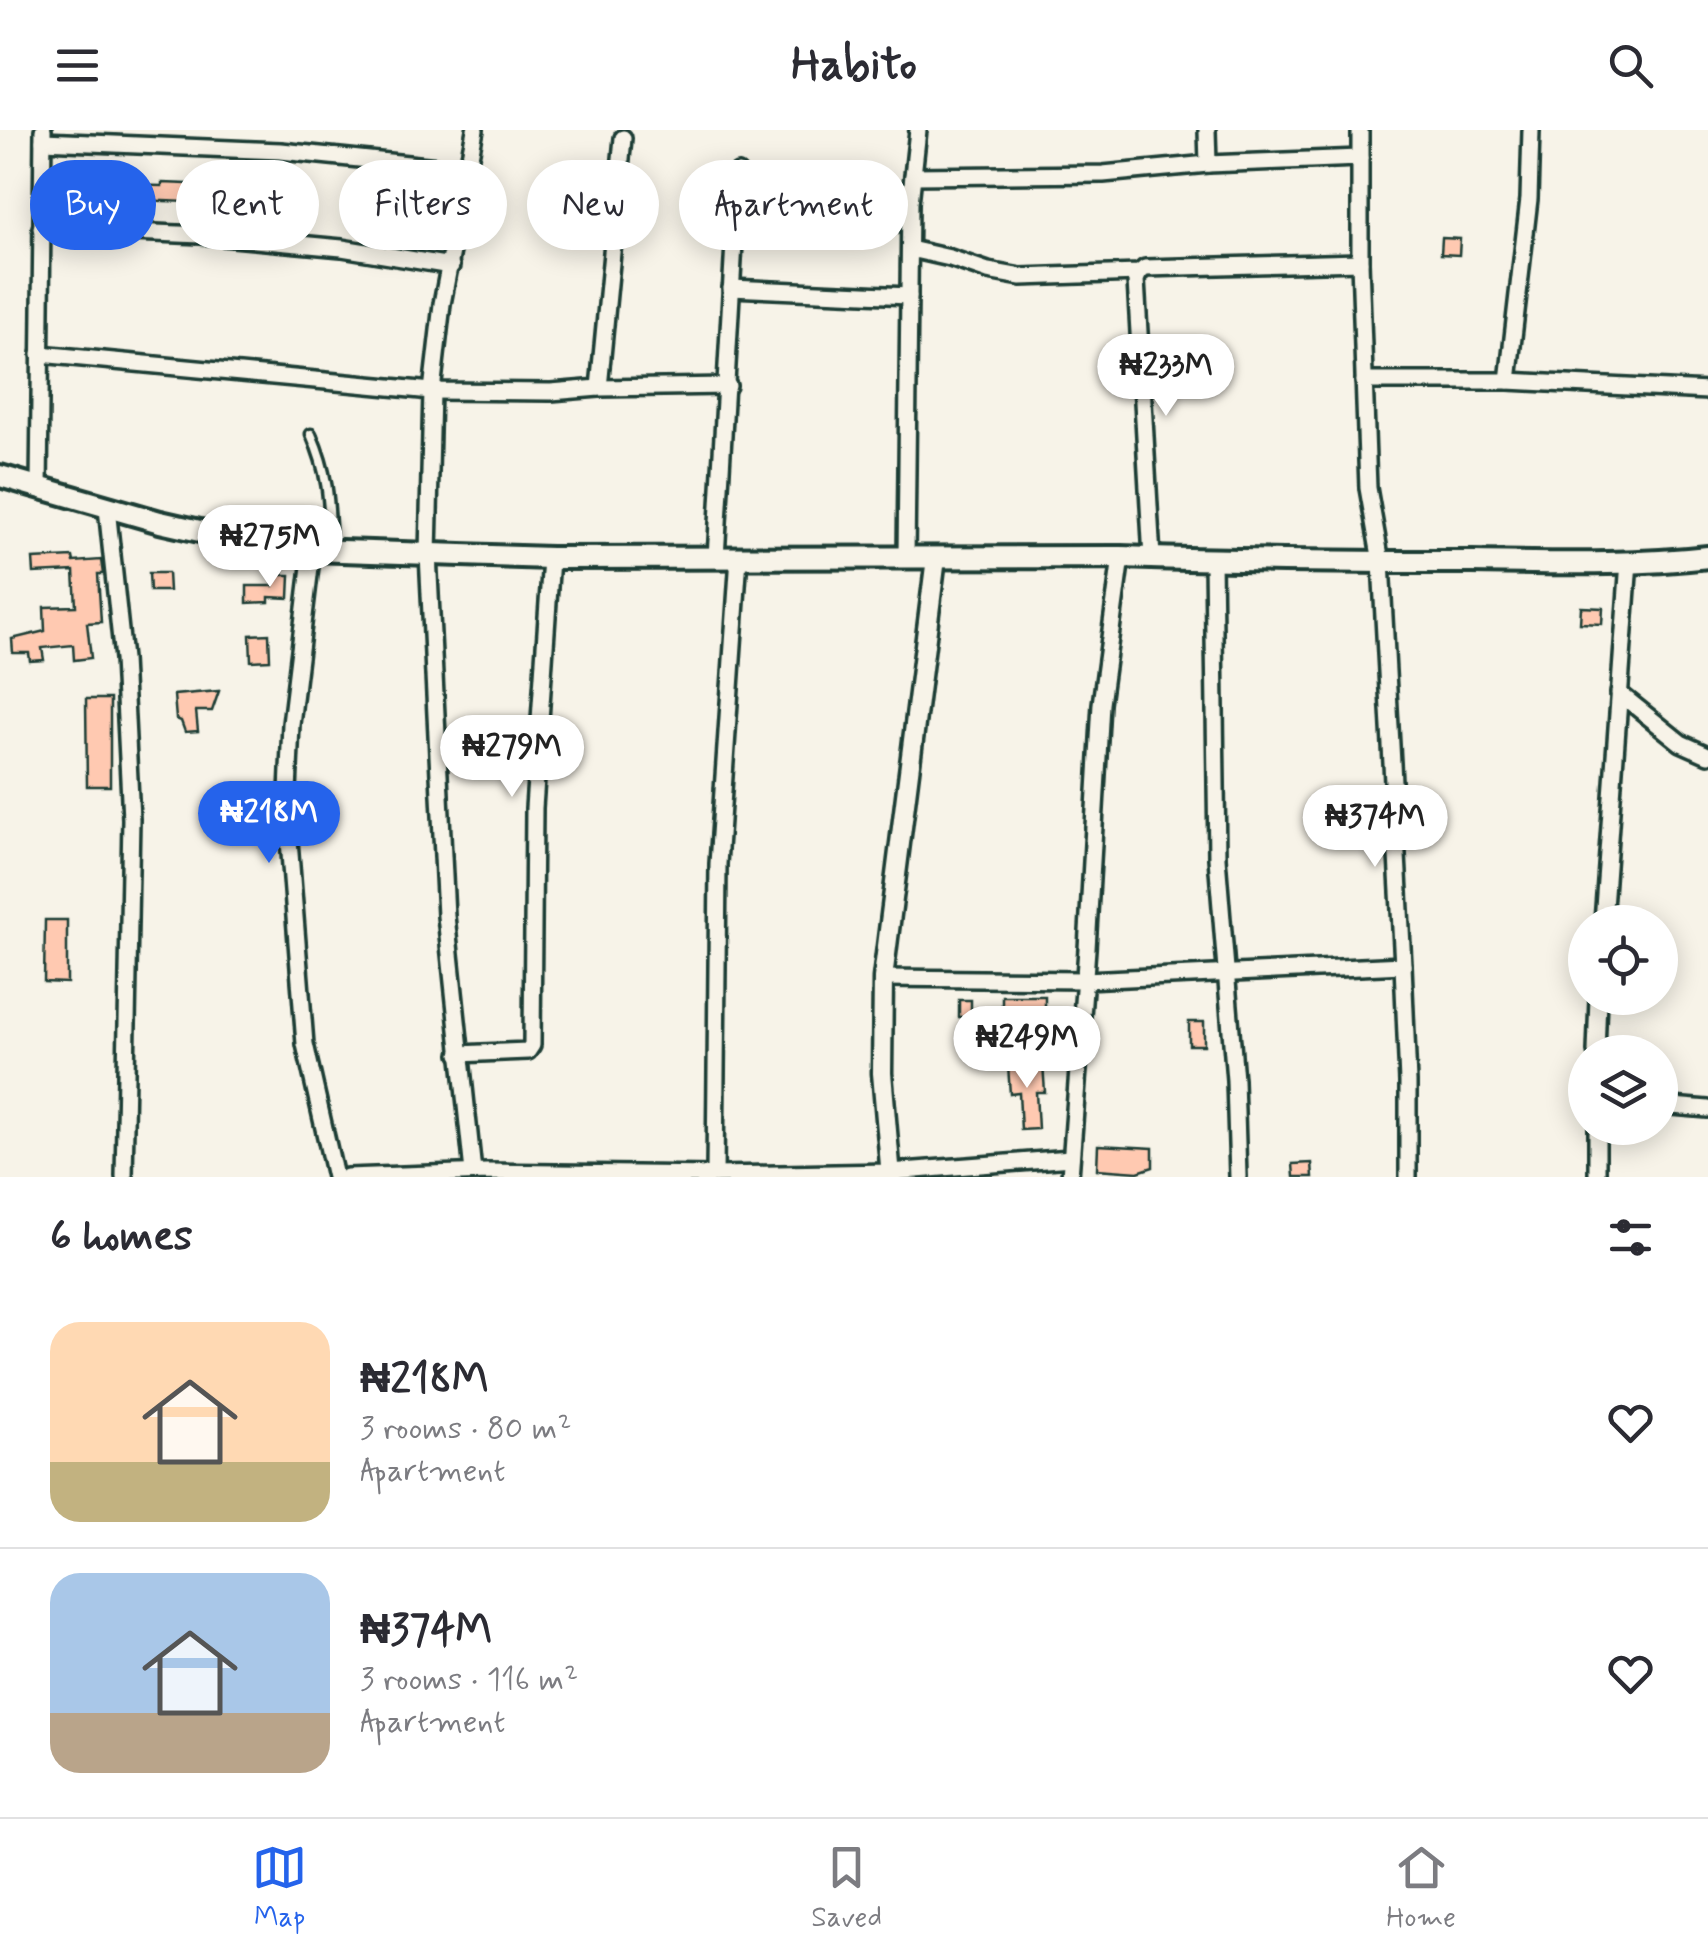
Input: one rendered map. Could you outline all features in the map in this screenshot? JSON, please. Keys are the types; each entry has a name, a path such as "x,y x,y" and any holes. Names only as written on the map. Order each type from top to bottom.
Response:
{"main road":[{"path":"0,476 107,508 244,541 321,550 551,558 1121,557 1381,562 1708,557"}],"street":[{"path":"469,160 475,130"},
{"path":"906,558 910,249 918,130"},
{"path":"1207,130 1208,164"},
{"path":"1360,130 1368,488 1381,562 1403,965 1408,1177"},
{"path":"1508,381 1529,199 1531,130"},
{"path":"43,136 369,160"},
{"path":"598,388 624,138"},
{"path":"913,176 1103,174 1208,164 1360,158"},
{"path":"156,234 342,248 451,266"},
{"path":"910,249 1021,277 1139,273"},
{"path":"39,489 42,250"},
{"path":"454,250 442,304 432,390 428,554 446,916 473,1172"},
{"path":"716,558 733,250"},
{"path":"1152,558 1136,280 1139,273 1145,268 1360,262"},
{"path":"731,288 910,296"},
{"path":"40,354 432,390 551,392 728,386"},
{"path":"1364,381 1508,381 1708,392"},
{"path":"107,508 123,659 132,819 124,1177"},
{"path":"321,550 290,724 287,815 305,1044 335,1177"},
{"path":"715,1175 718,864 739,557"},
{"path":"1070,1177 1101,704 1121,557"},
{"path":"460,1054 528,1051 532,1045 534,808 551,558"},
{"path":"891,1174 882,1073 883,978 936,558"},
{"path":"1213,560 1217,858 1236,1080 1238,1177"},
{"path":"1604,905 1629,561"},
{"path":"1619,693 1681,743 1708,755"},
{"path":"883,978 1085,980 1403,965"},
{"path":"1678,1107 1708,1110"},
{"path":"1596,1145 1597,1177"},
{"path":"347,1177 473,1172 891,1174 1071,1158"}],"lane":[{"path":"311,434 329,490 321,550"}],"building":[{"path":"176,184 176,202 156,201 156,186"},
{"path":"1442,238 1460,239 1459,255 1441,254"},
{"path":"73,557 74,562 101,560 101,622 87,623 91,658 74,660 73,645 42,648 44,660 30,661 29,653 13,653 12,639 45,631 44,607 76,606 74,571 34,573 33,559"},
{"path":"149,573 168,573 169,591 150,591"},
{"path":"273,575 290,575 289,598 269,597 269,602 247,603 247,586 273,586"},
{"path":"1581,607 1603,608 1602,624 1580,623"},
{"path":"269,634 270,660 251,661 250,635"},
{"path":"219,691 212,711 196,711 198,731 185,732 176,719 174,695"},
{"path":"86,699 110,699 110,786 87,786"},
{"path":"45,920 67,920 67,983 44,982"},
{"path":"1002,996 1045,996 1045,1014 1002,1010"},
{"path":"959,1000 971,1000 971,1017 959,1017"},
{"path":"1060,1017 1061,1052 1044,1052 1044,1018"},
{"path":"1189,1022 1204,1022 1204,1045 1189,1045"},
{"path":"1043,1064 1045,1092 1036,1092 1038,1129 1021,1130 1019,1093 1010,1094 1008,1066"},
{"path":"1098,1145 1153,1148 1153,1167 1138,1172 1097,1169"},
{"path":"1312,1163 1313,1177 1294,1177 1293,1164"}]}
